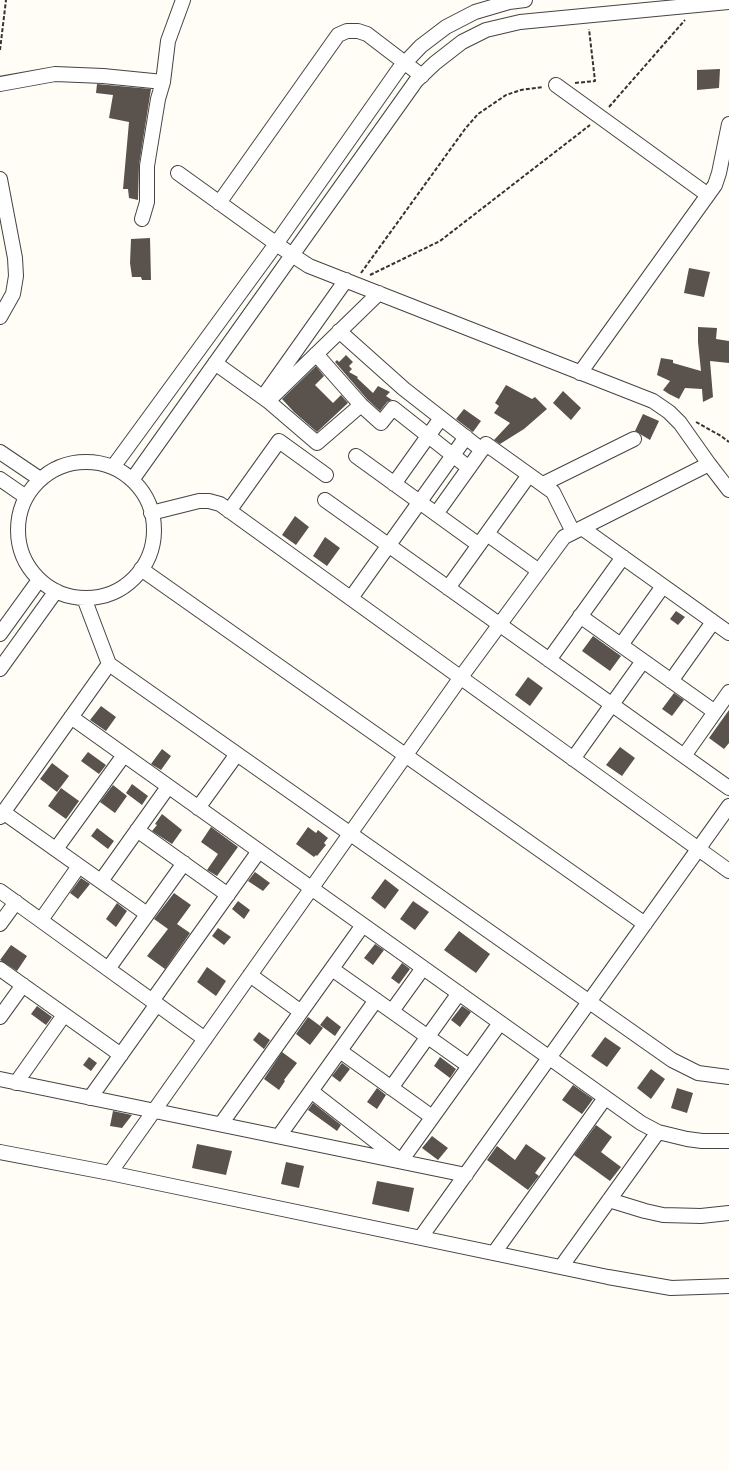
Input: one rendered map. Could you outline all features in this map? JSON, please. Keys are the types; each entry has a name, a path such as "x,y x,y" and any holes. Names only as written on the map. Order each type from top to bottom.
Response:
{"street":[{"path":"142,219 147,202 147,166 158,99 163,82 168,41 183,0"},
{"path":"113,467 276,244 399,69 421,46 446,27 475,12 509,2 525,0"},
{"path":"132,480 412,88 435,63 462,42 486,30 520,22 729,2"},
{"path":"219,203 338,35 347,31 358,31 367,34 406,62 422,76"},
{"path":"0,84 55,74 103,76 163,82"},
{"path":"556,85 708,195"},
{"path":"580,373 715,185 719,174 729,124"},
{"path":"178,173 309,266 653,401 669,412 680,423 729,490"},
{"path":"0,179 15,258 16,276 13,294 0,317"},
{"path":"265,399 350,282"},
{"path":"265,399 316,354 379,293"},
{"path":"340,331 404,389 482,450"},
{"path":"316,354 361,405 381,423 393,408 469,468"},
{"path":"215,363 265,399 317,443 361,405"},
{"path":"394,484 441,418"},
{"path":"351,598 466,437"},
{"path":"543,484 634,439"},
{"path":"229,511 279,441 326,475"},
{"path":"436,514 486,444 553,492 578,530 623,557 729,633"},
{"path":"0,452 40,479"},
{"path":"356,456 436,514 539,571"},
{"path":"94,462 113,467 132,480 142,492 151,513 154,528 151,549 141,569 126,585 106,595 84,598 70,596 56,591 39,580 26,562 18,541 18,518 26,497 40,479 56,468 75,463 94,462"},
{"path":"110,1173 461,677 564,537 709,464"},
{"path":"448,588 529,475"},
{"path":"0,479 26,497"},
{"path":"325,500 729,788"},
{"path":"151,513 199,501 210,501 220,504 729,871"},
{"path":"549,660 623,557"},
{"path":"141,569 645,924"},
{"path":"0,634 39,580"},
{"path":"621,645 663,586"},
{"path":"0,669 56,591"},
{"path":"84,598 109,664 672,1060 698,1073 729,1077"},
{"path":"580,616 715,712"},
{"path":"671,681 713,622"},
{"path":"574,759 643,661"},
{"path":"109,664 2,814 56,849 147,914"},
{"path":"684,756 729,692"},
{"path":"71,717 641,1123 658,1132 687,1139 716,1142 729,1141"},
{"path":"198,808 237,754"},
{"path":"56,849 124,755"},
{"path":"101,882 168,787"},
{"path":"421,1237 729,806"},
{"path":"137,830 228,895"},
{"path":"90,1098 259,851"},
{"path":"108,969 184,863"},
{"path":"41,920 79,866"},
{"path":"0,891 205,1039"},
{"path":"0,924 16,902"},
{"path":"221,1124 363,925"},
{"path":"392,1011 423,968"},
{"path":"0,969 120,1055"},
{"path":"332,969 469,1066"},
{"path":"250,975 301,1012"},
{"path":"0,1017 23,986"},
{"path":"391,1088 459,993"},
{"path":"279,1136 376,1000"},
{"path":"16,1082 64,1015"},
{"path":"401,1161 500,1023"},
{"path":"340,1051 432,1117"},
{"path":"0,1079 466,1174"},
{"path":"311,1091 401,1161"},
{"path":"494,1253 605,1098"},
{"path":"561,1267 658,1132"},
{"path":"0,1152 110,1173 561,1267 671,1288 729,1286"},
{"path":"609,1200 663,1215 701,1216 729,1213"}],"path":[{"path":"0,50 6,0"},
{"path":"350,282 440,241 600,117 698,5"},
{"path":"350,282 478,114 506,95 521,90 595,81 588,16"},
{"path":"680,423 694,420 729,442"}],"building":[{"path":"720,69 719,88 697,90 697,70"},
{"path":"97,84 151,89 139,165 138,200 129,198 128,189 123,189 129,122 109,118 113,95 96,93"},
{"path":"150,238 151,280 142,280 141,277 132,277 130,263 131,239"},
{"path":"689,268 710,272 704,297 684,293"},
{"path":"698,327 717,328 716,339 729,341 729,363 710,361 713,397 703,402 702,389 685,388 679,399 663,390 670,381 657,375 661,358 673,360 673,363 701,371"},
{"path":"346,355 353,362 349,366 352,369 349,372 358,377 357,378 373,393 378,386 390,392 386,396 392,400 387,402 380,411 367,399 335,362 337,360 339,362"},
{"path":"316,366 324,376 315,385 333,403 341,395 348,403 317,432 294,412 282,399"},
{"path":"506,385 532,399 535,397 547,409 524,429 500,444 494,440 510,423 494,413 499,406 495,403"},
{"path":"563,391 581,408 571,420 553,403"},
{"path":"464,409 481,421 473,432 456,419"},
{"path":"643,414 659,421 650,440 635,431"},
{"path":"295,516 309,527 296,545 282,535"},
{"path":"325,537 340,548 327,566 313,556"},
{"path":"676,611 685,617 678,625 670,619"},
{"path":"593,636 621,656 610,671 582,651"},
{"path":"528,677 543,688 530,706 515,695"},
{"path":"674,693 684,700 672,716 662,709"},
{"path":"101,706 116,717 106,731 90,720"},
{"path":"729,710 729,743 724,749 709,738"},
{"path":"620,747 635,758 622,776 606,765"},
{"path":"162,749 171,756 161,770 151,764"},
{"path":"88,752 106,765 99,774 81,761"},
{"path":"52,763 69,776 57,792 40,779"},
{"path":"132,784 148,796 142,805 126,793"},
{"path":"113,785 127,796 115,813 100,802"},
{"path":"61,788 79,801 66,819 48,806"},
{"path":"162,814 182,830 172,844 152,831 157,825 155,824"},
{"path":"211,827 238,847 217,876 207,870 218,854 201,842"},
{"path":"308,827 316,833 318,830 328,838 324,843 326,845 317,856 316,855 314,857 296,844"},
{"path":"97,828 114,841 108,849 91,836"},
{"path":"255,872 270,883 263,891 248,881"},
{"path":"81,878 90,884 78,899 70,893"},
{"path":"385,879 399,890 385,909 371,898"},
{"path":"174,893 191,905 177,924 190,933 165,969 147,956 168,929 154,919"},
{"path":"238,901 250,910 244,919 232,909"},
{"path":"413,901 429,912 415,930 400,919"},
{"path":"117,903 127,911 116,927 106,919"},
{"path":"218,928 231,937 224,945 212,936"},
{"path":"459,931 490,954 476,973 444,950"},
{"path":"375,944 384,950 373,965 364,958"},
{"path":"11,945 27,956 17,971 0,960"},
{"path":"402,963 410,969 399,984 391,978"},
{"path":"207,967 226,981 216,996 197,982"},
{"path":"37,1006 52,1017 46,1025 31,1014"},
{"path":"462,1006 471,1012 460,1027 451,1020"},
{"path":"327,1016 341,1027 335,1036 320,1025"},
{"path":"308,1017 323,1028 310,1045 296,1034"},
{"path":"259,1032 270,1040 264,1049 253,1040"},
{"path":"605,1037 621,1048 607,1067 591,1056"},
{"path":"282,1052 297,1063 284,1080 285,1081 279,1090 264,1079"},
{"path":"89,1057 97,1063 91,1071 83,1065"},
{"path":"440,1057 456,1069 450,1078 434,1066"},
{"path":"342,1063 350,1069 340,1082 332,1076"},
{"path":"651,1069 665,1079 651,1099 637,1088"},
{"path":"573,1085 593,1099 582,1114 562,1100"},
{"path":"377,1088 386,1095 377,1109 367,1102"},
{"path":"677,1088 693,1093 687,1113 671,1108"},
{"path":"313,1103 341,1125 337,1131 308,1110"},
{"path":"113,1111 132,1115 122,1128 110,1126"},
{"path":"596,1125 612,1137 601,1152 621,1167 610,1181 574,1155"},
{"path":"432,1136 448,1148 438,1160 422,1148"},
{"path":"197,1144 232,1151 226,1175 192,1168"},
{"path":"526,1144 546,1158 535,1173 539,1176 528,1190 487,1160 497,1146 515,1160"},
{"path":"286,1162 304,1166 299,1188 281,1184"},
{"path":"377,1181 414,1188 409,1212 372,1204"}]}
